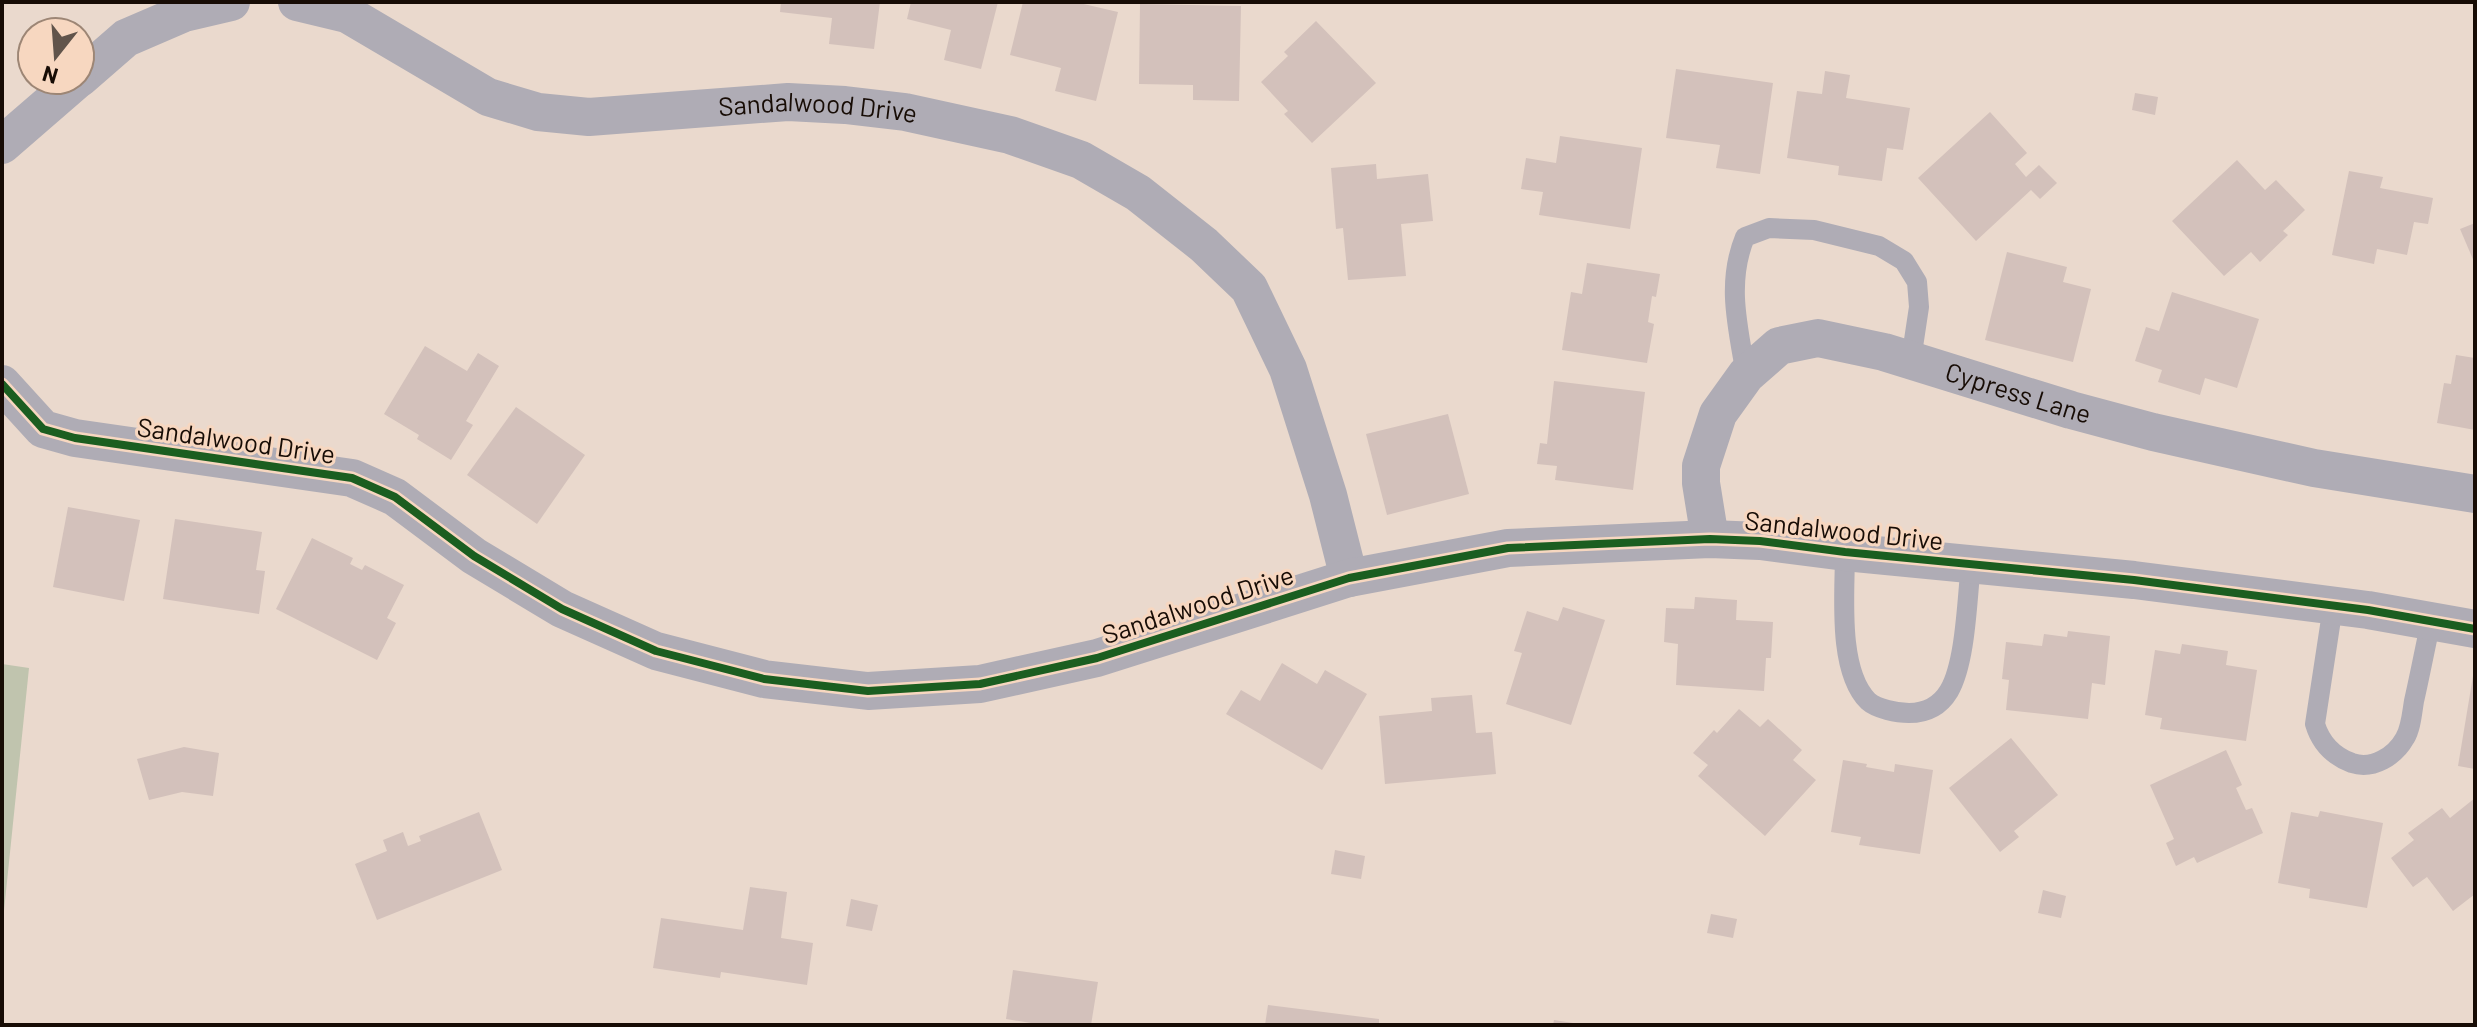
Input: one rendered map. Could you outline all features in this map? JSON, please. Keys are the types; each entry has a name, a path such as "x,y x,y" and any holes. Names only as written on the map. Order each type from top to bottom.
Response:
{"street":[{"path":"96,64 126,38 184,13 231,2"},
{"name":"Sandalwood Drive","path":"297,2 347,14 488,97 538,112 589,117 788,102 845,105 905,112 1010,135 1081,160 1138,193 1204,245 1249,288 1288,369 1328,495 1349,578"},
{"path":"2,145 59,96"},
{"name":"Cypress Lane","path":"1710,539 1701,466 1718,414 1746,375 1779,346 1818,338 1911,360 2071,410 2183,440 2314,468 2475,494"},
{"name":"Sandalwood Drive","path":"2,384 43,429 75,438 352,478 395,497 474,556 562,609 656,651 764,679 868,691 980,684 1097,658 1349,578 1508,548 1710,539 1760,541 2134,580 2333,606 2475,629"}],"lane":[{"path":"1746,375 1733,282 1745,237 1769,228 1814,230 1879,246 1904,261 1917,282 1919,307 1911,360"},
{"path":"1845,552 1845,644 1858,687 1870,703 1900,713 1919,713 1935,708 1948,693 1957,672 1971,564"},
{"path":"2333,606 2315,724 2320,739 2328,748 2338,757 2360,765 2371,764 2393,753 2407,735 2431,621"}],"green space":[{"path":"2,664 29,668 2,930"}],"building":[{"path":"781,2 880,2 874,49 829,44 832,18 780,12"},
{"path":"911,2 998,2 981,69 944,60 951,30 907,19"},
{"path":"1023,2 1075,2 1118,12 1096,101 1055,91 1061,68 1010,55"},
{"path":"1140,4 1241,6 1239,101 1193,100 1193,85 1139,84"},
{"path":"1316,21 1376,83 1312,143 1284,114 1288,111 1261,82 1288,56 1284,52"},
{"path":"1676,69 1773,83 1760,174 1716,168 1720,145 1666,138"},
{"path":"1825,71 1850,75 1846,98 1910,108 1903,150 1887,148 1882,181 1838,175 1839,166 1787,158 1797,91 1822,94"},
{"path":"2135,93 2158,97 2155,115 2132,110"},
{"path":"1990,112 2027,153 2015,164 2026,177 2039,165 2057,183 2040,199 2031,190 1976,241 1918,178"},
{"path":"1560,136 1642,148 1630,229 1539,215 1543,192 1521,189 1526,158 1556,163"},
{"path":"2237,160 2265,190 2276,180 2305,210 2283,231 2288,235 2260,262 2251,252 2224,276 2172,221"},
{"path":"1376,164 1377,179 1428,174 1433,221 1401,224 1406,276 1348,280 1343,228 1336,229 1331,168"},
{"path":"2349,171 2383,177 2380,188 2433,198 2428,224 2414,222 2407,255 2377,249 2374,264 2332,255"},
{"path":"2475,223 2475,264 2460,229"},
{"path":"2007,252 2067,267 2063,282 2091,289 2073,362 1985,340"},
{"path":"1587,263 1660,274 1656,297 1652,296 1648,322 1654,324 1647,363 1562,350 1571,292 1582,294"},
{"path":"2172,292 2259,319 2237,388 2205,378 2200,395 2158,382 2162,370 2135,361 2146,327 2159,331"},
{"path":"425,346 467,371 478,353 499,366 466,421 473,425 451,460 417,439 419,435 384,414"},
{"path":"2456,355 2475,358 2475,430 2437,423 2444,383 2451,384"},
{"path":"1554,381 1645,392 1633,490 1555,480 1557,466 1537,464 1540,443 1547,444"},
{"path":"516,407 585,455 537,524 467,475"},
{"path":"1448,414 1469,494 1387,515 1366,434"},
{"path":"68,507 140,520 124,601 53,587"},
{"path":"175,519 262,532 256,570 265,571 259,614 163,599"},
{"path":"312,538 353,558 350,564 362,570 365,565 404,585 387,618 396,623 377,660 276,609"},
{"path":"1695,597 1737,600 1736,620 1773,622 1771,658 1766,658 1764,691 1676,685 1678,644 1664,642 1666,608 1694,609"},
{"path":"1563,607 1605,620 1571,725 1506,704 1522,653 1514,651 1527,611 1558,621"},
{"path":"2068,631 2110,636 2105,685 2092,683 2088,719 2006,710 2009,680 2002,679 2006,642 2042,646 2044,634 2067,637"},
{"path":"2182,644 2228,651 2226,665 2257,670 2246,741 2160,729 2162,718 2145,715 2155,650 2180,654"},
{"path":"1282,663 1317,684 1325,670 1367,694 1322,770 1226,714 1241,690 1260,701"},
{"path":"2475,676 2475,769 2458,766"},
{"path":"1472,695 1476,733 1492,732 1496,774 1385,784 1379,716 1432,711 1431,698"},
{"path":"1739,709 1760,727 1768,719 1802,750 1793,760 1816,780 1765,836 1698,776 1708,765 1693,753"},
{"path":"2011,738 2058,795 2014,831 2019,837 2000,852 1949,788"},
{"path":"184,747 219,753 213,796 182,792 149,800 137,759"},
{"path":"2226,750 2242,785 2236,788 2246,810 2252,808 2263,833 2197,863 2194,857 2176,866 2166,843 2174,839 2150,785"},
{"path":"1843,760 1894,772 1895,764 1933,770 1920,854 1859,845 1861,837 1831,832"},
{"path":"2475,798 2475,894 2453,911 2427,877 2413,887 2391,858 2414,840 2408,833 2442,808 2450,818"},
{"path":"2320,811 2383,823 2367,908 2309,898 2310,889 2278,883 2291,812 2318,817"},
{"path":"479,812 502,870 377,920 355,864 387,851 383,840 403,832 408,846 421,841 419,836"},
{"path":"1335,850 1365,856 1361,879 1331,874"},
{"path":"750,887 787,892 781,938 813,943 807,985 721,972 720,978 653,968 661,918 743,930"},
{"path":"2043,890 2066,896 2061,918 2038,913"},
{"path":"851,899 878,905 872,931 846,926"},
{"path":"1711,914 1737,919 1733,938 1707,933"},
{"path":"1013,970 1098,982 1091,1025 1043,1025 1006,1019"},
{"path":"1268,1005 1379,1019 1379,1025 1265,1025"},
{"path":"1554,1020 1573,1023 1573,1025 1553,1025"}],"cycle path":[{"path":"2,384 43,429 75,438 352,478 395,497 474,556 562,609 656,651 764,679 868,691 980,684 1097,658 1349,578 1508,548 1710,539 1760,541 2134,580 2368,610 2475,629"}]}
